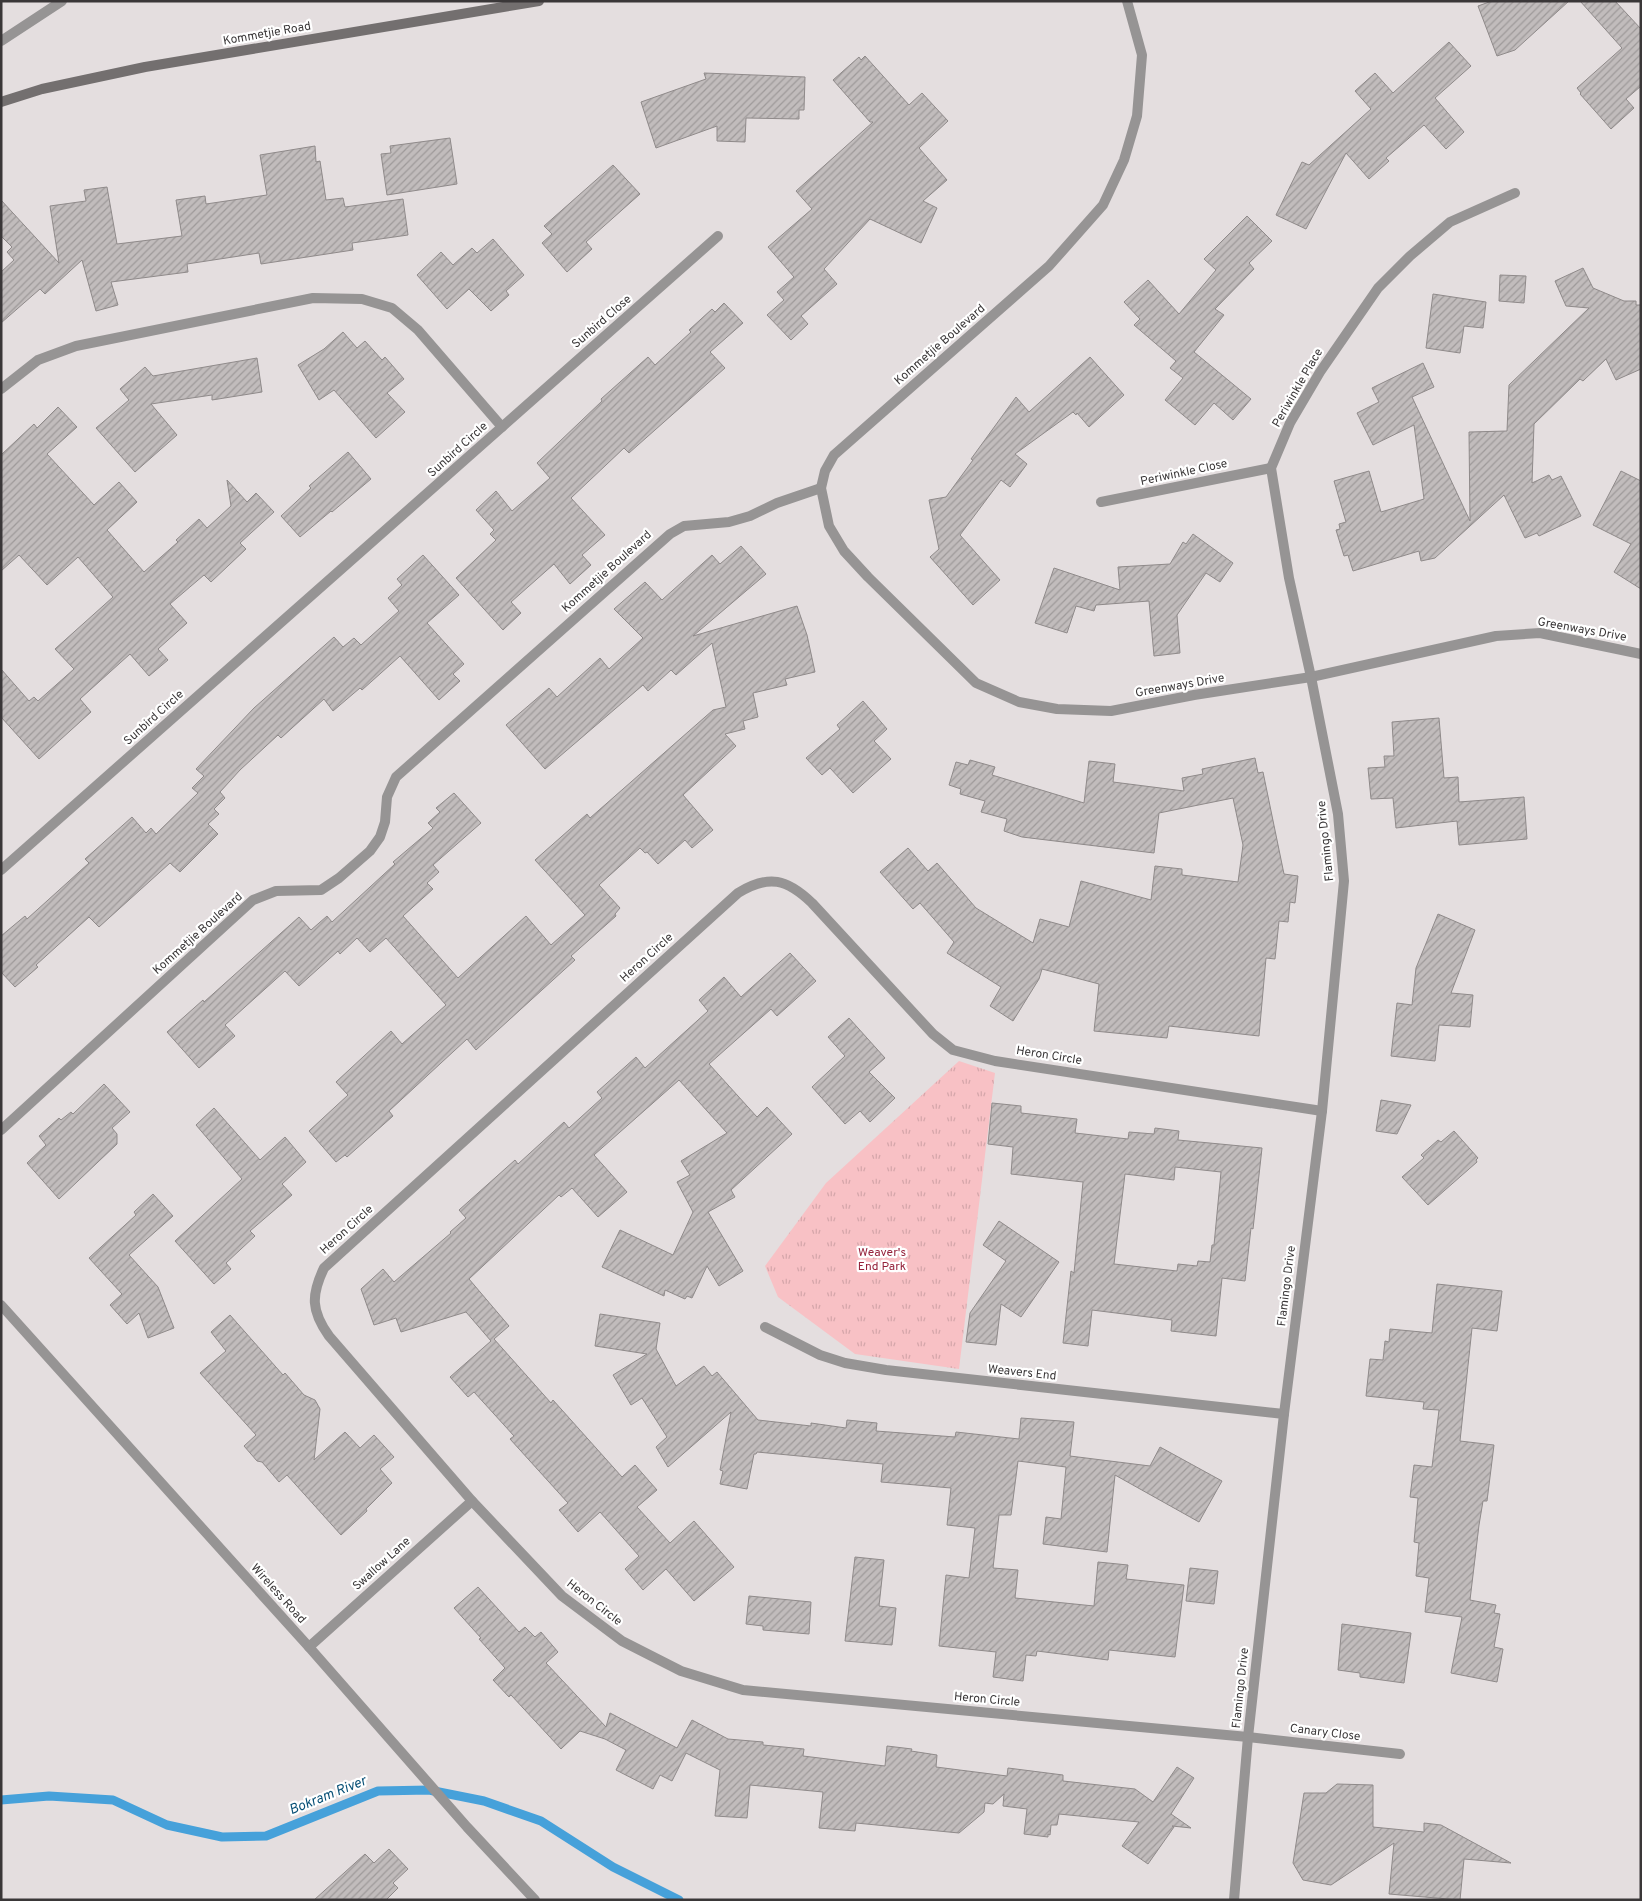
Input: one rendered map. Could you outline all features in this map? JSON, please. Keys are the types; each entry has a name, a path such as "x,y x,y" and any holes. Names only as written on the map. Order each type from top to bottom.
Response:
{"main road":[{"name":"Kommetjie Road","path":"1,102 42,89 145,67 539,1"}],"street":[{"path":"1,41 62,1"},
{"name":"Kommetjie Boulevard","path":"1,1130 253,900 276,892 321,890 339,878 370,851 380,837 385,822 387,797 396,777 670,534 684,526 728,522 750,516 777,503 821,488 825,470 834,455 1049,266 1103,205 1124,160 1137,116 1142,55 1127,1"},
{"name":"Periwinkle Place","path":"1271,468 1290,423 1320,372 1378,288 1410,256 1450,222 1515,194"},
{"name":"Sunbird Close","path":"502,427 718,236"},
{"name":"Sunbird Circle","path":"1,389 38,360 76,346 313,298 362,298 392,308 418,330 502,427 1,870"},
{"path":"1271,468 1288,578 1311,677"},
{"name":"Periwinkle Close","path":"1101,502 1271,468"},
{"name":"Greenways Drive","path":"821,488 829,526 844,551 868,577 976,683 1019,702 1057,709 1111,711 1194,695 1311,677 1496,636 1540,633 1641,654"},
{"name":"Flamingo Drive","path":"1234,1900 1248,1736 1284,1414 1322,1111 1344,881 1338,814 1311,677"},
{"name":"Heron Circle","path":"1248,1736 753,1691 681,1671 622,1642 562,1596 472,1501 324,1330 316,1311 314,1295 324,1268 331,1261 738,892 752,884 780,882 796,888 933,1034 953,1050 995,1061 1322,1111"},
{"name":"Wireless Road","path":"1,1305 309,1647 470,1830 536,1900"},
{"name":"Weavers End","path":"765,1327 820,1355 845,1363 886,1370 1284,1414"},
{"name":"Swallow Lane","path":"309,1647 472,1501"},
{"name":"Canary Close","path":"1248,1736 1400,1754"}],"green space":[{"name":"Weaver's End Park","path":"959,1061 995,1073 959,1369 855,1354 778,1297 765,1266 826,1183"}],"building":[{"path":"1492,1 1569,1 1515,50 1497,56 1478,6"},
{"path":"1580,1 1615,1 1641,29 1641,86 1626,99 1634,108 1611,129 1580,94 1577,88 1622,48"},
{"path":"1449,42 1471,66 1435,98 1464,132 1446,149 1424,125 1386,158 1389,161 1369,179 1346,153 1306,229 1276,215 1302,162 1309,165 1371,109 1355,91 1375,73 1393,93"},
{"path":"865,56 909,105 922,93 948,121 919,148 947,180 923,201 937,208 921,243 870,219 824,269 837,284 801,316 808,324 791,340 767,315 784,300 777,292 794,277 768,247 812,209 796,191 873,122 870,122 833,80 859,57 861,60"},
{"path":"704,73 805,77 804,110 799,110 799,119 746,118 745,142 717,141 717,126 656,148 641,102 706,79"},
{"path":"450,138 457,184 387,195 381,154 391,153 390,146"},
{"path":"315,146 316,162 320,161 326,200 343,198 345,207 403,199 408,235 352,243 353,250 261,264 259,253 187,264 188,272 111,282 118,305 96,311 82,260 45,294 40,289 1,323 1,272 14,260 7,252 12,247 1,236 1,200 59,263 50,206 86,201 84,190 107,187 117,244 182,236 176,200 205,196 206,204 267,195 260,155"},
{"path":"613,165 640,194 586,242 592,249 567,272 542,243 552,234 544,226"},
{"path":"1247,216 1272,241 1249,263 1254,269 1215,309 1224,315 1194,352 1251,399 1233,420 1214,403 1195,425 1165,400 1183,378 1170,368 1176,361 1134,325 1140,319 1124,302 1148,280 1179,314 1216,270 1204,259"},
{"path":"493,239 524,275 506,291 509,295 491,311 469,289 447,309 417,275 441,252 453,265 472,248 477,253"},
{"path":"1583,268 1593,288 1624,301 1636,301 1636,305 1641,305 1641,369 1616,380 1606,359 1583,381 1580,379 1534,424 1532,483 1549,475 1552,480 1561,476 1581,516 1539,536 1537,533 1525,538 1504,495 1435,558 1421,561 1419,551 1353,571 1348,555 1344,556 1336,530 1340,529 1339,524 1346,522 1334,481 1369,471 1381,512 1424,499 1414,425 1373,445 1357,413 1379,402 1372,388 1423,363 1434,387 1412,397 1470,521 1469,432 1507,431 1509,385 1589,308 1566,306 1555,281"},
{"path":"1500,275 1526,276 1524,303 1499,301"},
{"path":"1433,294 1486,302 1483,328 1464,326 1460,353 1426,348"},
{"path":"724,303 743,323 710,352 725,368 629,453 624,448 571,498 605,535 582,555 591,565 570,584 554,564 511,602 521,613 503,630 456,578 496,540 490,534 494,530 476,510 496,491 512,511 550,478 537,463 602,401 601,399 648,357 655,365 691,332 689,330 712,309 715,312"},
{"path":"343,332 357,348 365,341 382,360 385,357 404,379 387,393 405,412 376,438 334,390 319,400 298,365 324,349"},
{"path":"1090,357 1124,395 1089,427 1077,413 1076,415 1073,412 1015,454 1027,464 1010,487 1001,480 960,535 1000,580 973,605 930,557 939,549 929,500 946,497 1016,397 1029,412"},
{"path":"257,358 262,392 212,400 212,395 151,404 177,435 135,472 96,428 129,400 120,389 145,367 153,376"},
{"path":"58,407 77,427 47,454 94,505 119,482 137,502 107,530 144,572 178,542 176,540 199,519 207,528 231,506 227,480 247,502 256,493 274,512 240,543 246,549 211,582 204,575 170,604 187,623 158,649 168,660 149,676 130,654 80,699 91,712 39,759 1,717 1,669 29,701 34,697 38,701 74,669 55,649 113,597 78,557 47,585 19,555 1,571 1,455 34,424 37,428"},
{"path":"348,452 371,479 300,537 281,516 311,488 309,486"},
{"path":"1621,471 1641,481 1641,589 1614,572 1631,544 1593,525"},
{"path":"1193,534 1233,563 1220,582 1206,573 1177,615 1180,653 1154,656 1149,601 1096,605 1094,611 1076,606 1067,633 1035,623 1054,568 1120,590 1118,567 1170,564 1183,542 1186,544"},
{"path":"741,546 766,574 693,636 797,606 807,635 815,672 785,679 787,685 753,693 758,717 743,721 745,729 725,734 736,746 683,795 713,830 692,848 685,840 658,864 647,852 645,853 640,848 599,885 620,908 615,914 616,916 571,956 575,960 476,1050 467,1039 389,1111 393,1116 347,1157 345,1155 336,1162 309,1131 348,1095 336,1082 391,1031 402,1044 446,1005 386,938 370,952 357,938 340,954 338,951 299,986 285,971 225,1025 235,1036 199,1068 167,1032 203,1000 204,1002 299,917 311,930 327,916 332,922 395,864 393,862 433,828 428,823 440,812 436,808 454,793 481,823 433,865 439,872 427,883 433,889 403,916 458,978 526,916 551,945 585,915 535,860 587,814 590,818 713,710 726,707 712,643 676,675 671,670 648,691 643,685 545,769 506,725 549,688 557,697 600,658 609,669 643,638 614,609 645,582 662,600 712,555 720,564"},
{"path":"423,555 459,595 427,623 464,664 453,674 460,681 439,700 400,656 362,690 360,688 333,711 324,699 281,738 278,735 240,770 220,792 225,798 214,809 219,814 208,824 218,834 180,872 170,863 99,927 89,917 36,965 38,967 15,987 1,972 1,936 25,916 27,919 89,863 85,859 132,817 146,833 151,828 156,834 198,793 192,788 204,776 196,769 254,708 334,637 343,647 354,638 361,645 399,611 388,598 402,585 397,579"},
{"path":"863,701 887,729 874,741 891,759 853,793 830,768 822,775 806,758 840,729 837,725"},
{"path":"1439,718 1444,778 1458,777 1459,802 1524,797 1527,839 1459,845 1457,821 1396,828 1393,798 1371,799 1368,768 1385,767 1384,756 1394,756 1392,722"},
{"path":"1255,758 1258,773 1263,772 1284,874 1298,876 1295,903 1290,902 1288,922 1279,921 1275,959 1266,958 1259,1036 1169,1026 1167,1038 1094,1031 1099,984 1042,969 1039,979 1013,1021 990,1006 1001,987 947,953 954,942 920,903 913,909 880,872 908,848 928,871 937,863 976,908 1033,943 1040,919 1069,927 1081,881 1151,900 1155,866 1182,869 1182,875 1238,882 1243,845 1233,798 1159,813 1154,853 1022,837 1004,831 1007,819 981,812 985,801 960,794 961,789 949,785 956,762 968,765 970,760 995,767 992,775 1084,803 1089,761 1115,764 1113,782 1184,791 1182,778 1203,774 1202,769"},
{"path":"1438,914 1475,930 1451,993 1473,995 1470,1027 1439,1025 1435,1061 1391,1056 1397,1003 1412,1005 1416,968"},
{"path":"790,953 816,981 777,1016 771,1009 709,1064 757,1117 767,1107 792,1134 731,1190 735,1197 708,1212 743,1271 719,1286 707,1266 692,1298 687,1296 685,1299 665,1290 664,1296 602,1267 620,1230 673,1255 693,1212 677,1182 690,1175 681,1161 727,1133 679,1080 594,1155 627,1192 598,1217 572,1188 561,1197 559,1195 469,1279 509,1326 494,1339 551,1403 553,1400 622,1477 635,1465 657,1490 637,1507 670,1543 694,1521 734,1567 694,1601 666,1569 643,1590 625,1569 639,1556 600,1512 578,1532 559,1510 568,1503 510,1439 514,1436 474,1392 468,1397 450,1377 491,1341 466,1312 401,1332 396,1318 374,1325 361,1289 383,1269 394,1282 466,1218 459,1210 515,1160 518,1164 564,1122 569,1128 602,1098 597,1092 636,1057 645,1068 708,1011 699,1000 724,977 741,997"},
{"path":"849,1018 885,1058 869,1072 895,1098 870,1122 860,1111 845,1124 812,1087 845,1056 828,1037"},
{"path":"104,1084 130,1112 112,1128 117,1134 117,1144 59,1199 27,1163 46,1145 39,1136 59,1118 61,1120 71,1112 73,1114"},
{"path":"1381,1100 1411,1105 1397,1134 1376,1131"},
{"path":"992,1103 1021,1106 1021,1113 1077,1119 1075,1133 1128,1139 1129,1132 1154,1134 1155,1128 1179,1131 1178,1140 1262,1148 1245,1281 1222,1278 1216,1336 1171,1331 1172,1320 1092,1310 1088,1346 1063,1343 1071,1271 1074,1273 1083,1182 1011,1174 1013,1147 988,1144","holes":["1175,1167 1221,1172 1214,1245 1212,1245 1210,1262 1198,1261 1197,1266 1178,1264 1177,1271 1114,1264 1125,1174 1174,1180"]},
{"path":"214,1108 260,1160 285,1137 306,1162 282,1184 292,1195 250,1231 255,1236 226,1263 231,1269 214,1284 175,1241 242,1179 196,1125"},
{"path":"1454,1131 1478,1158 1477,1162 1428,1205 1402,1177 1424,1158 1421,1155 1438,1140 1441,1142"},
{"path":"153,1194 173,1216 129,1255 158,1287 174,1328 148,1338 139,1313 127,1324 110,1305 122,1294 89,1258 136,1215 134,1212"},
{"path":"999,1221 1059,1262 1021,1317 1001,1304 996,1345 966,1342 970,1313 1006,1261 983,1245"},
{"path":"1437,1284 1502,1291 1497,1331 1472,1328 1460,1441 1494,1445 1487,1501 1483,1501 1479,1525 1470,1600 1496,1605 1494,1613 1500,1614 1494,1647 1503,1649 1497,1682 1451,1673 1462,1617 1425,1612 1429,1578 1416,1576 1419,1543 1414,1542 1418,1498 1410,1497 1414,1465 1432,1467 1439,1410 1423,1409 1424,1402 1366,1396 1370,1359 1383,1360 1385,1341 1389,1342 1390,1329 1432,1333"},
{"path":"600,1314 660,1323 656,1349 676,1386 704,1366 712,1376 717,1372 758,1420 811,1426 811,1423 846,1428 847,1420 877,1423 876,1431 955,1437 956,1432 1019,1439 1021,1418 1074,1422 1070,1456 1150,1466 1160,1447 1222,1481 1199,1522 1115,1475 1107,1552 1043,1544 1046,1517 1061,1519 1066,1467 1018,1461 1011,1515 999,1515 993,1568 1018,1570 1015,1598 1094,1606 1098,1562 1128,1565 1126,1579 1184,1585 1175,1657 1109,1650 1108,1660 1037,1651 1036,1656 1026,1655 1023,1681 993,1677 996,1652 939,1646 946,1575 969,1578 975,1528 947,1525 951,1488 881,1482 883,1464 757,1452 754,1454 747,1489 720,1484 723,1471 720,1470 731,1412 668,1467 656,1447 667,1437 642,1398 631,1405 613,1375 647,1354 595,1346"},
{"path":"230,1315 283,1375 285,1373 304,1395 315,1400 320,1409 314,1460 345,1432 360,1448 374,1435 394,1457 380,1469 392,1483 366,1509 367,1511 341,1535 287,1475 279,1482 262,1462 257,1461 244,1446 256,1435 200,1373 226,1351 211,1332"},
{"path":"855,1557 884,1560 879,1606 896,1608 892,1645 845,1641"},
{"path":"1190,1568 1218,1571 1214,1604 1186,1601"},
{"path":"478,1587 519,1632 525,1627 535,1637 541,1632 558,1652 546,1663 606,1727 610,1713 677,1748 692,1720 728,1739 763,1742 763,1745 804,1749 803,1756 885,1766 887,1746 912,1749 911,1751 937,1755 936,1767 1007,1776 1008,1768 1063,1775 1063,1781 1135,1789 1153,1802 1177,1767 1194,1778 1171,1814 1191,1828 1172,1826 1174,1827 1148,1864 1122,1846 1139,1822 1059,1814 1057,1825 1051,1825 1048,1837 1024,1834 1027,1809 1003,1806 1004,1794 993,1804 985,1803 984,1812 959,1833 856,1823 855,1831 819,1828 823,1792 750,1785 747,1818 715,1816 720,1770 686,1753 672,1781 660,1775 653,1789 616,1770 626,1750 605,1739 580,1731 561,1749 511,1695 509,1697 493,1680 505,1668 454,1608"},
{"path":"749,1596 811,1602 809,1634 763,1630 763,1626 746,1624"},
{"path":"1342,1624 1411,1633 1404,1683 1360,1677 1360,1673 1338,1670"},
{"path":"1337,1784 1373,1785 1373,1827 1424,1832 1424,1823 1441,1825 1511,1863 1464,1859 1460,1900 1389,1894 1394,1843 1331,1885 1303,1880 1293,1863 1304,1793 1326,1793"},
{"path":"389,1849 408,1869 393,1883 398,1888 386,1900 314,1900 365,1854 374,1863"}],"waterway":[{"name":"Bokram River","path":"1,1800 49,1796 113,1800 167,1825 222,1837 266,1836 378,1791 429,1790 484,1801 541,1821 613,1867 679,1900"}]}
